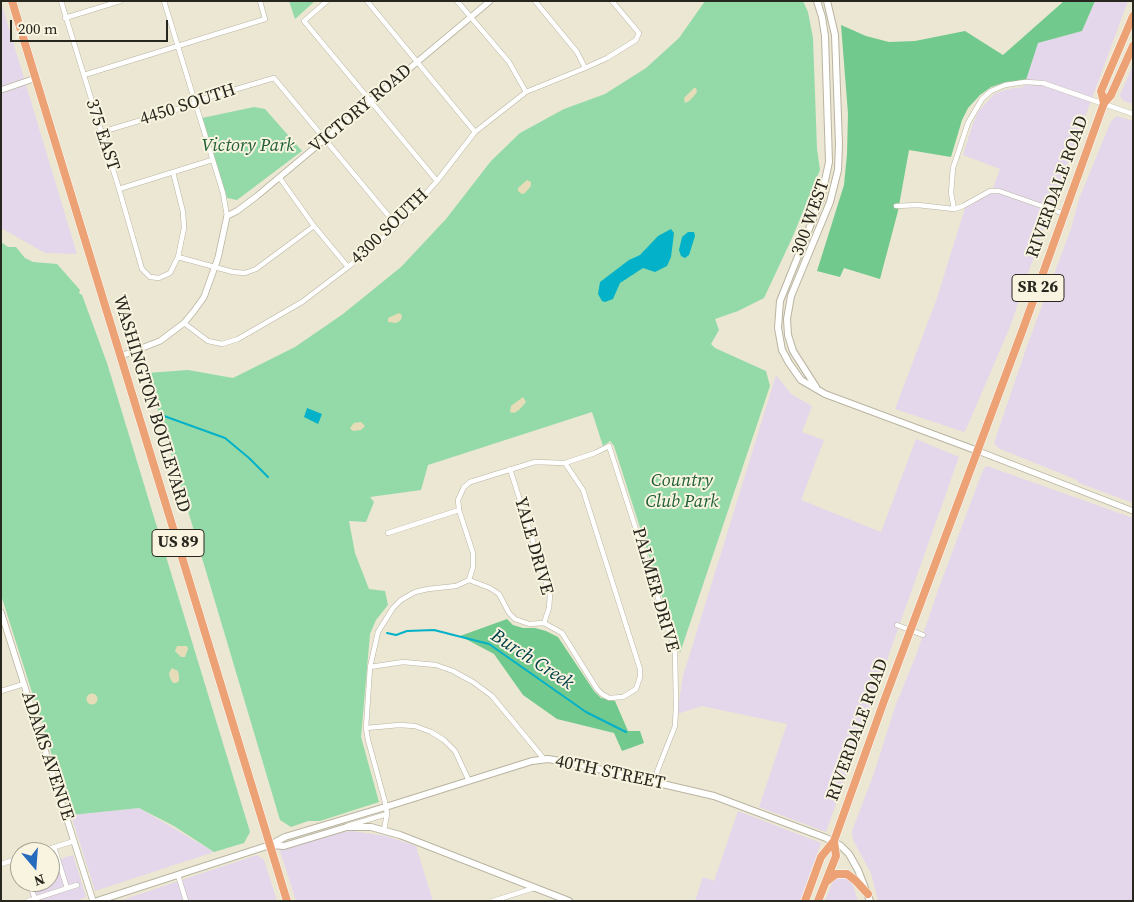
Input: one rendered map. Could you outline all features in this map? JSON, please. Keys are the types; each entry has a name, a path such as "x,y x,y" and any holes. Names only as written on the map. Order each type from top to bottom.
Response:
{"main road":[{"name":"WASHINGTON BOULEVARD","path":"12,1 287,901"},
{"name":"300 WEST","path":"817,1 825,36 830,144 828,168 820,203 781,296 777,323 780,341 789,363 801,380 833,397 978,451"},
{"name":"300 WEST","path":"817,388 793,351 788,335 787,323 790,299 829,206 838,170 839,144 835,35 827,1"},
{"path":"1104,103 1101,91 1133,16"},
{"name":"SR 26","path":"1104,103 1112,94 1133,46"},
{"name":"RIVERDALE ROAD","path":"978,451 1104,103"},
{"name":"SR 26","path":"911,630 978,451"},
{"name":"RIVERDALE ROAD","path":"834,841 911,630"},
{"name":"40TH STREET","path":"97,901 270,844 285,836 386,811 469,781 544,759 566,761 714,796 834,841"},
{"path":"342,828 362,826 384,830 569,901"},
{"name":"40TH STREET","path":"270,844 284,846 342,828"},
{"path":"834,841 849,854 858,870 869,898"},
{"name":"SR 26","path":"818,901 836,856 834,841"},
{"name":"SR 26","path":"805,901 821,857 834,841"},
{"path":"825,883 836,874 844,873 855,880 869,898"}],"street":[{"name":"375 EAST","path":"61,1 142,269 150,276 159,278 170,274 178,257"},
{"path":"66,18 120,1"},
{"path":"121,356 160,341 184,323 204,297 218,258 227,216 223,193 164,1"},
{"path":"84,75 266,19 260,1"},
{"path":"327,1 304,21 437,182"},
{"path":"366,1 475,132"},
{"path":"457,1 509,62 526,92"},
{"name":"VICTORY ROAD","path":"227,216 237,211 279,177 490,1"},
{"path":"535,1 577,52 585,68"},
{"name":"4300 SOUTH","path":"184,323 208,341 222,344 238,340 302,302 397,226 437,182 475,132 526,92 607,58 636,40 639,33 612,1"},
{"path":"1,90 36,78"},
{"name":"4450 SOUTH","path":"102,132 274,78 325,139"},
{"path":"954,209 951,193 953,168 968,123 976,108 991,91 1005,85 1026,82 1043,83 1133,114"},
{"path":"325,139 397,226"},
{"path":"119,189 212,160"},
{"path":"173,172 183,212 184,228 178,257 233,272 245,272 256,269 314,226"},
{"path":"279,177 314,226 348,267"},
{"path":"896,206 918,205 954,209 990,191 999,191 1065,214"},
{"name":"PALMER DRIVE","path":"565,463 609,446 675,650 675,726 653,782"},
{"name":"300 WEST","path":"978,451 1133,511"},
{"path":"384,830 386,811 366,728 370,667 378,632 392,608 401,600 416,592 456,586 469,580 490,588 499,594 509,613 515,619 529,624 544,623 562,633 602,694 609,698 623,697 636,689 640,677 640,669 583,490 565,463 535,462 510,469 470,482 460,493 458,500 459,510 473,553 473,567 469,580"},
{"name":"YALE DRIVE","path":"510,469 550,595 549,608 544,623"},
{"path":"388,534 459,510"},
{"name":"ADAMS AVENUE","path":"1,612 93,901"},
{"path":"897,625 923,635"},
{"path":"370,667 403,662 436,665 467,678 492,696 544,759"},
{"path":"1,691 24,684"},
{"path":"366,728 399,725 415,726 431,732 444,740 455,751 462,762 469,781"},
{"name":"40TH STREET","path":"342,828 386,811"},
{"path":"60,845 74,841"},
{"path":"60,866 67,888"},
{"path":"178,874 186,901"},
{"path":"28,901 77,885"},
{"path":"493,901 536,888"},
{"path":"33,892 35,899"}],"shaded area":[{"path":"1095,1 1128,1 1041,236 1010,327 967,427 964,432 895,409 936,301 965,208 991,193 1000,169 963,155 978,112 994,94 1008,89 1023,87 1038,43 1082,31"},
{"path":"1,2 77,254 45,253 1,228"},
{"path":"1133,65 1133,104 1123,101 1120,95"},
{"path":"1117,116 1133,121 1133,503 1079,483 1077,480 998,448 994,443 1028,343 1071,229 1079,199 1111,121"},
{"path":"776,375 791,394 812,406 802,432 824,440 801,500 881,532 916,439 959,457 826,832 759,807 787,724 702,706 677,714 683,676"},
{"path":"987,466 1133,518 1133,901 878,901 871,873 853,840 852,831 873,776 896,704 915,658 978,483 984,468"},
{"path":"139,808 214,852 95,891 71,815"},
{"path":"738,811 821,843 800,901 695,901 703,877 714,881"},
{"path":"352,831 386,836 416,846 433,901 296,901 279,848"},
{"path":"73,855 86,897 77,901 32,901 30,892 60,892 60,859"},
{"path":"257,855 264,860 277,901 119,901"},
{"path":"844,876 852,882 858,901 825,901 833,881 838,877"}],"green space":[{"path":"289,1 315,1 295,19"},
{"name":"Country Club Park","path":"705,1 803,1 808,12 813,38 817,149 820,170 793,236 764,298 738,311 715,319 719,330 711,344 715,348 766,371 770,386 680,653 614,446 610,441 603,446 592,412 428,465 421,490 370,497 374,502 366,522 349,521 355,553 369,589 385,591 388,605 376,620 370,634 361,737 379,802 320,821 308,821 291,827 280,820 147,373 188,370 233,378 295,347 343,314 401,267 446,219 491,161 520,133 564,109 605,94 646,68 679,38"},
{"path":"1064,1 1095,1 1082,31 1038,43 1026,80 1006,82 991,87 980,95 968,108 962,120 951,157 909,150 898,211 880,279 844,268 840,277 817,271 844,185 848,114 841,25 866,36 889,42 915,41 965,31 1003,55"},
{"name":"Victory Park","path":"254,107 265,109 302,151 237,200 227,198 202,118"},
{"path":"1,242 8,247 16,247 25,258 33,262 57,264 80,290 79,293 82,295 107,363 250,832 244,843 214,852 174,826 139,808 71,815 1,595"},
{"path":"507,619 513,625 523,628 535,628 558,637 594,691 601,698 615,701 628,731 640,731 644,743 622,751 614,733 557,719 523,695 494,654 460,636"}],"sand":[{"path":"696,88 697,92 685,103 684,98"},
{"path":"527,180 531,182 531,186 522,194 518,191 518,188"},
{"path":"399,313 402,315 401,320 396,323 388,322 388,318"},
{"path":"523,397 526,402 519,410 514,413 510,412 511,406"},
{"path":"361,422 365,426 361,430 353,431 350,428 354,423"},
{"path":"177,646 187,646 188,649 185,657 181,657 175,651"},
{"path":"172,668 178,671 179,681 176,683 173,683 170,678 169,673"},
{"path":"92,693 98,699 92,705 86,699"}],"water":[{"path":"671,229 674,233 671,257 667,266 655,272 643,268 620,283 613,299 605,302 602,301 598,294 600,282 629,260 640,255 658,236"},
{"path":"688,232 694,232 695,236 689,255 685,258 681,256 679,250 682,237"},
{"path":"307,408 322,414 318,424 304,417"}],"waterway":[{"name":"Burch Creek","path":"164,416 225,438 268,477"},
{"name":"Burch Creek","path":"387,633 396,635 407,631 434,630 489,644 586,712 626,732"}]}
